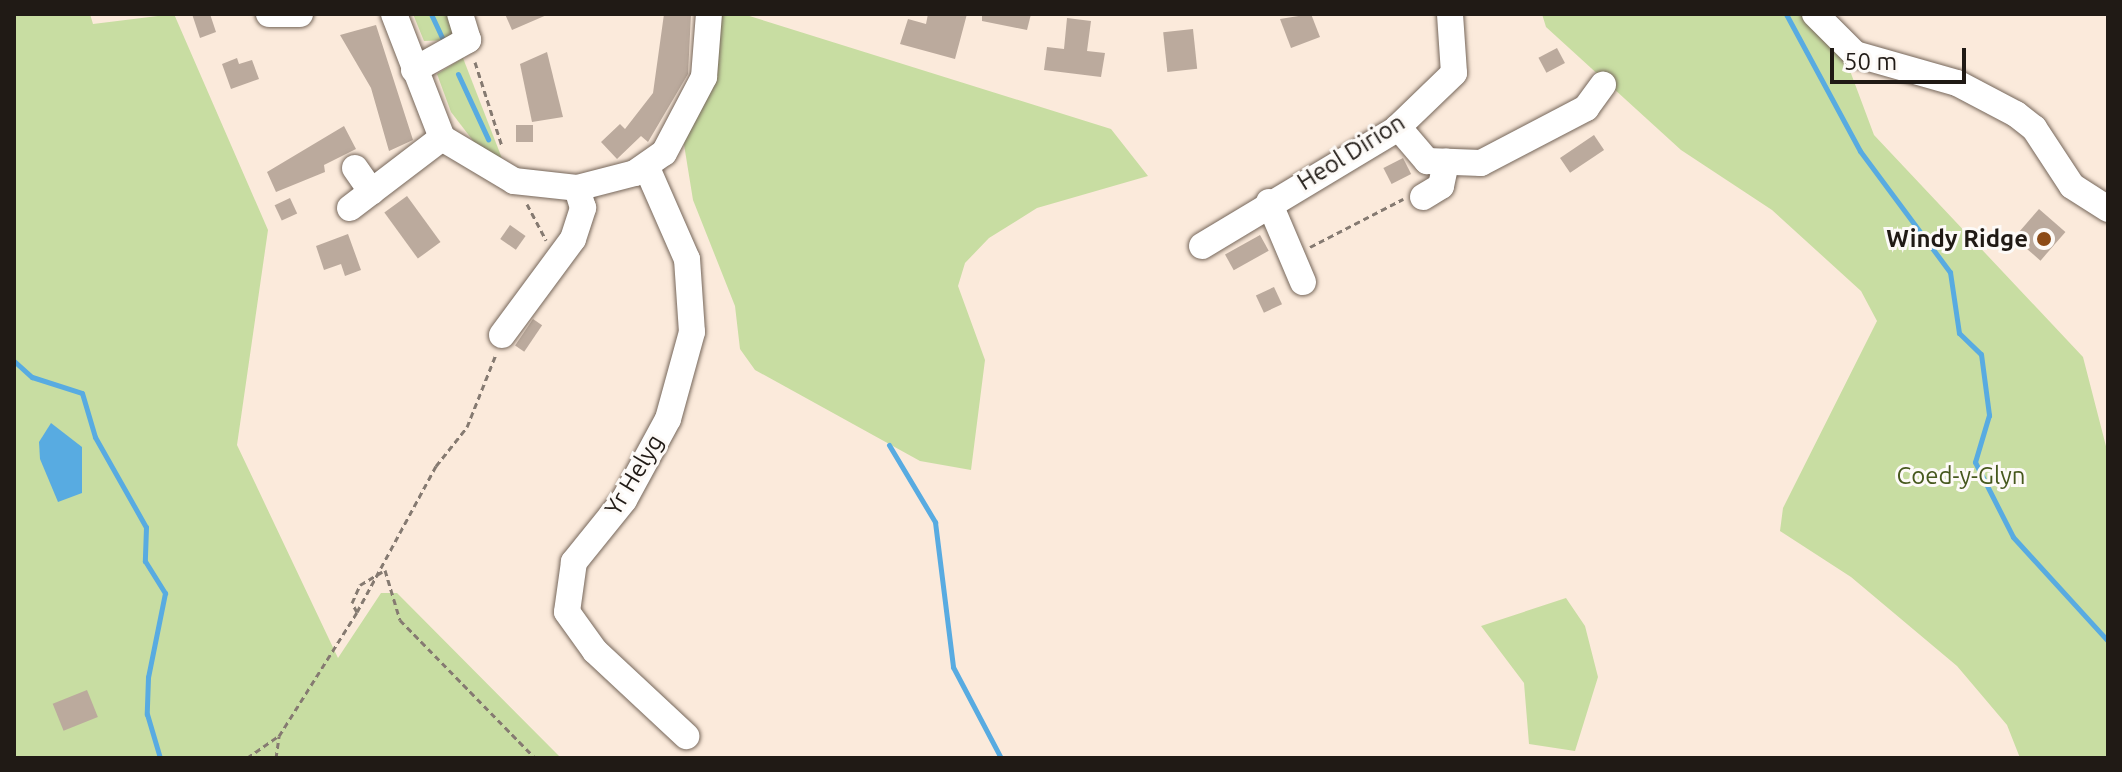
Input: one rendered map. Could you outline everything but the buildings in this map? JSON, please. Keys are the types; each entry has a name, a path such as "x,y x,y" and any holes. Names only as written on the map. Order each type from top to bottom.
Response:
{"street":[{"path":"269,14 300,14"},
{"path":"394,14 442,138 514,181 577,188 647,168 681,126 704,77 709,14"},
{"path":"414,70 468,40 460,14"},
{"name":"Heol Dirion","path":"1202,246 1269,202 1398,127 1454,73 1450,14"},
{"path":"1815,14 1855,54 1957,83 2016,114 2034,128 2072,186 2108,209"},
{"path":"1398,127 1427,161 1481,163 1548,139 1586,108 1603,85"},
{"path":"350,208 442,138"},
{"path":"1423,197 1441,186 1446,162"},
{"path":"355,168 372,192"},
{"name":"Yr Helyg","path":"647,168 687,259 692,332 668,419 624,500 574,562 567,612 595,651 686,736"},
{"path":"502,335 535,281 573,239 583,208 577,188"},
{"name":"Heol Dirion","path":"1269,202 1303,282"}],"path":[{"path":"1292,255 1418,191 1423,197"},
{"path":"247,758 279,736 385,570 436,466 469,422 502,335"},
{"path":"357,612 352,603 360,585 385,570"},
{"path":"385,570 400,620 535,758"},
{"path":"276,758 279,736"}],"green space":[{"path":"14,14 90,14 93,24 174,14 268,230 237,445 338,658 381,593 397,593 561,758 14,758"},
{"path":"413,14 453,14 458,31 450,40 424,41"},
{"path":"709,14 743,14 1111,129 1148,176 1037,208 989,238 965,263 958,286 985,360 971,470 920,461 755,370 740,349 735,306 693,200 681,126"},
{"name":"Coed-y-Glyn","path":"1542,14 1807,14 1846,60 1874,135 2083,357 2108,454 2108,758 2020,758 2007,725 1957,666 1851,577 1780,531 1783,508 1877,321 1861,291 1772,210 1681,150 1546,27"},
{"path":"463,58 503,161 474,142 451,112 437,74"},
{"path":"1566,598 1585,626 1598,677 1575,751 1529,744 1524,683 1481,626"}],"water":[{"path":"51,423 82,447 82,493 58,502 40,459 39,442"}],"waterway":[{"path":"431,14 442,38"},
{"path":"1786,14 1860,151 1950,272 1959,333 1981,354 1989,415 1975,462 2013,537 2108,641"},
{"path":"458,74 488,139"},
{"path":"14,361 32,377 82,393 95,437 146,527 145,561 165,593 148,677 147,714 160,758"},
{"path":"889,445 935,522 953,667 1001,758"}],"place":[{"name":"Windy Ridge","path":"2044,239"}]}
